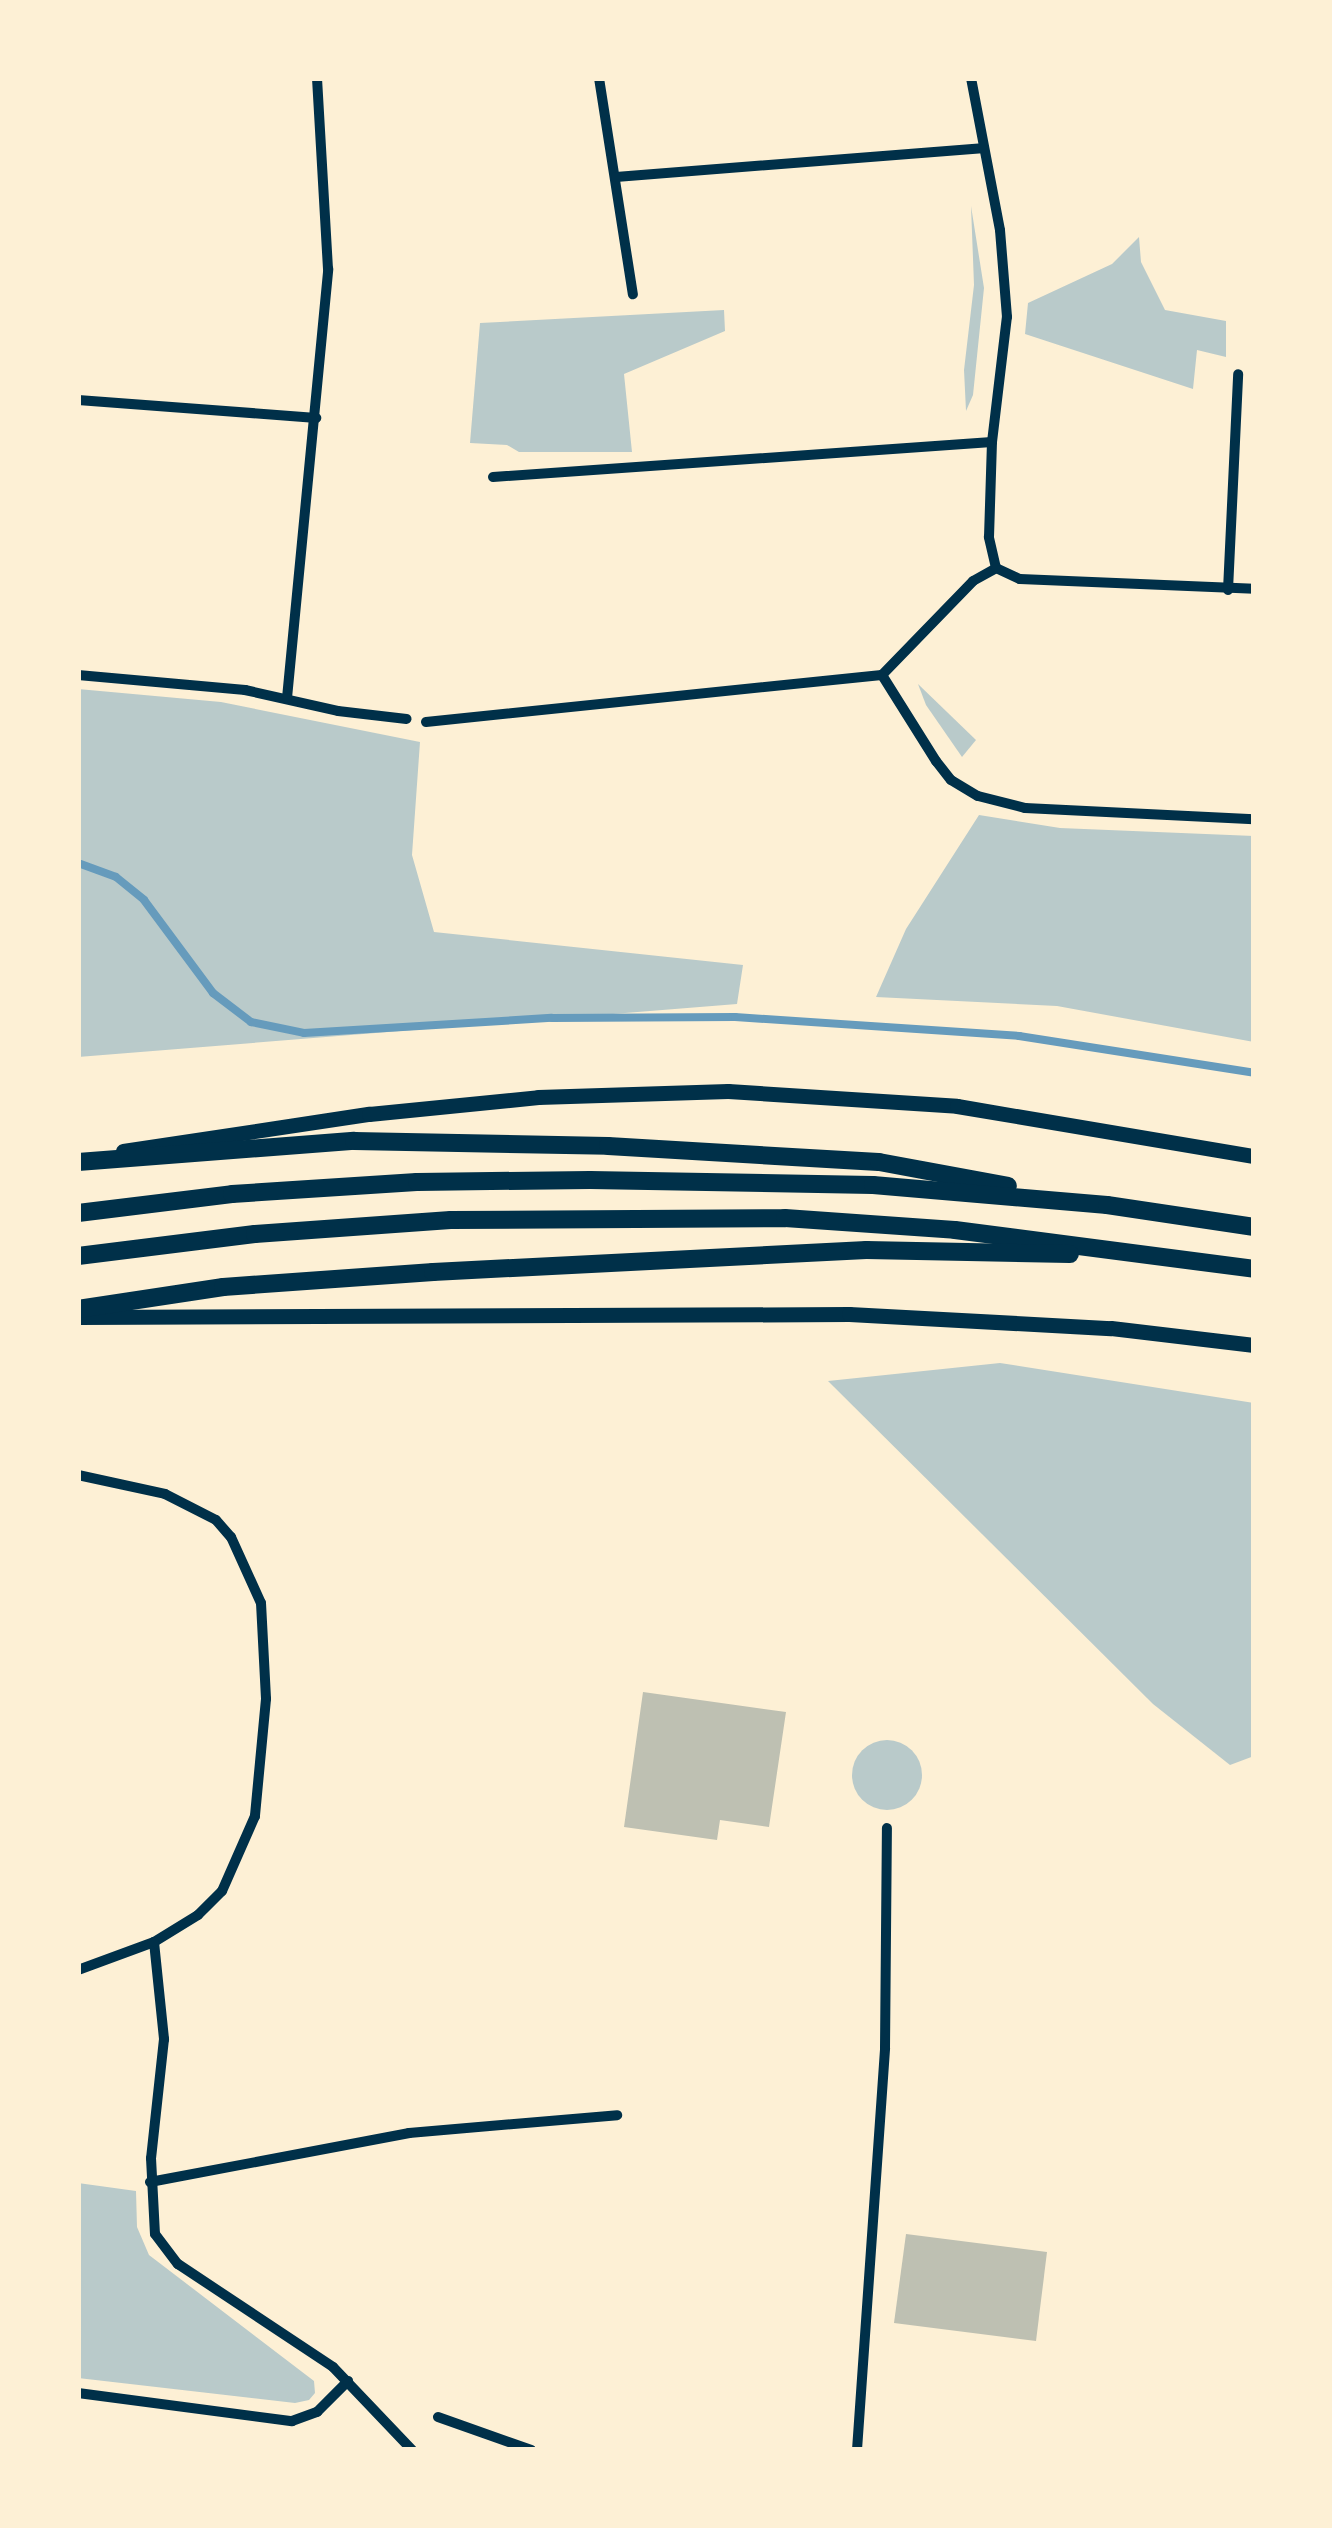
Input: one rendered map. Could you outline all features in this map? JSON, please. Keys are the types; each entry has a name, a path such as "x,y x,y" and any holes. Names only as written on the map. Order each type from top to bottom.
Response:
{"highway":[{"path":"78,1160 354,1141 608,1146 878,1162 1254,1227"},
{"path":"78,1213 232,1194 547,1180 873,1185 1107,1204"},
{"path":"78,1256 255,1234 451,1220 785,1218 955,1230 1254,1269"},
{"path":"78,1313 270,1284 866,1250 1183,1257"}],"main road":[{"path":"78,1160 411,1110 538,1097 728,1091 957,1106 1254,1156"},
{"path":"78,1313 849,1314 1111,1328 1254,1345"}],"street":[{"path":"287,698 329,260 317,78"},
{"path":"599,78 633,294"},
{"path":"971,78 1000,230 1006,317 992,442 989,537 996,568"},
{"path":"616,177 982,148"},
{"path":"1228,590 1238,374"},
{"path":"78,400 316,418"},
{"path":"493,477 992,442"},
{"path":"996,568 1020,579 1254,590"},
{"path":"426,722 881,675 974,581 996,568"},
{"path":"78,675 287,698 407,719"},
{"path":"881,675 951,780 978,796 1025,808 1254,819"},
{"path":"78,1475 165,1494 216,1520 254,1579 265,1626 266,1744 247,1842 212,1904 154,1942 78,1970"},
{"path":"857,2450 885,2048 886,1828"},
{"path":"154,1942 164,2039 150,2182 154,2234 162,2249 348,2381 412,2450"},
{"path":"150,2182 409,2133 617,2115"},
{"path":"78,2392 292,2421 316,2412 348,2381"},
{"path":"438,2416 523,2449"}],"shaded area":[{"path":"971,206 984,288 973,395 966,411 964,370 974,285"},
{"path":"1139,237 1141,262 1165,310 1226,321 1226,357 1197,350 1193,389 1025,334 1028,303 1112,264"},
{"path":"724,310 725,331 624,374 632,452 519,452 507,445 470,443 480,323"},
{"path":"918,684 976,740 962,757 926,705"},
{"path":"78,689 221,702 420,742 412,855 434,932 743,965 737,1004 78,1057"},
{"path":"979,815 1060,828 1254,836 1254,1042 1057,1006 876,997 906,929"},
{"path":"1000,1363 1254,1403 1254,1756 1230,1765 1153,1704 828,1381"},
{"path":"887,1740 912,1750 922,1775 912,1800 887,1810 862,1800 852,1775 862,1750"},
{"path":"78,2183 136,2191 137,2227 149,2255 314,2381 315,2393 309,2400 295,2403 78,2378"}],"building":[{"path":"643,1692 786,1712 769,1827 720,1820 717,1840 624,1827"},
{"path":"906,2234 1047,2252 1036,2341 894,2323"}],"waterway":[{"path":"78,863 116,877 144,900 213,993 251,1022 304,1033 552,1018 735,1017 1019,1036 1254,1073"}]}
